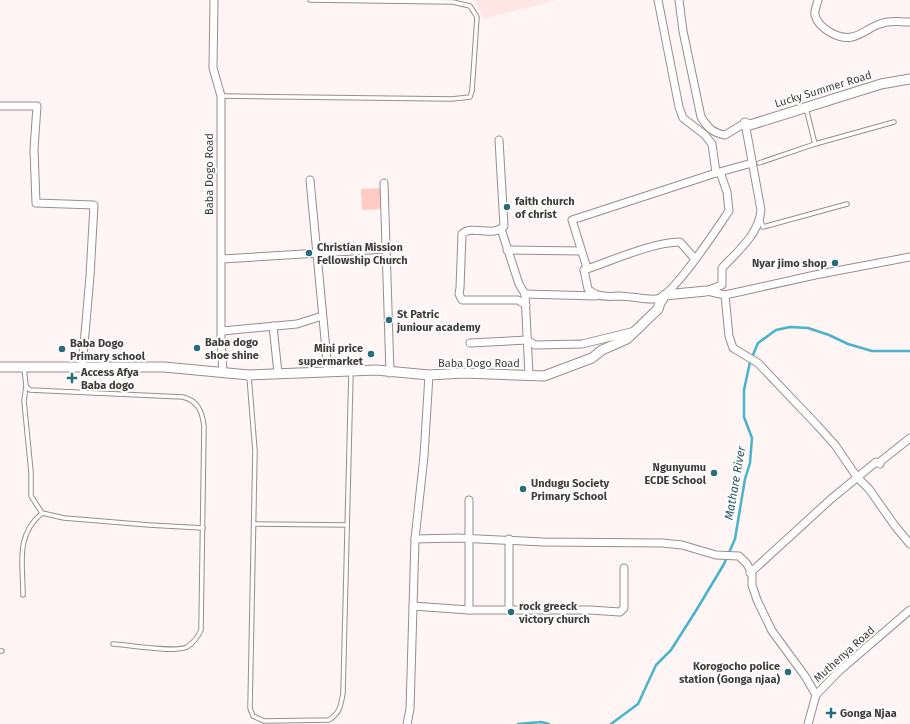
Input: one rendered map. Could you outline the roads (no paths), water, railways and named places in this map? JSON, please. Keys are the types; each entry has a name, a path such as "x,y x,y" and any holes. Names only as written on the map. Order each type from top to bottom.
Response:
{"street":[{"name":"Baba Dogo Road","path":"214,0 213,68 222,96 223,372"},
{"path":"658,0 679,107 683,118 706,135 712,144 718,172 726,192 729,211 695,259 666,295"},
{"path":"525,294 657,299 666,295 706,291 722,285 722,268 753,234 760,221 762,210 756,163 745,123 725,135 715,133 707,126 701,117 683,31 679,0"},
{"path":"818,0 814,10 815,17 822,26 835,36 842,38 854,37 879,24 899,20 910,22"},
{"name":"Lucky Summer Road","path":"745,123 750,125 881,84 910,80"},
{"path":"0,106 37,106 34,149 36,203 94,205 90,276 82,368"},
{"path":"499,140 505,219 504,226 501,229 489,231 466,231 462,234 459,294 462,300 518,300 526,305"},
{"path":"611,297 590,292 588,289 584,270 587,268 580,251 572,220 718,172 756,163"},
{"path":"310,180 328,371"},
{"path":"384,183 390,373"},
{"path":"501,229 519,284 525,294 529,375"},
{"path":"584,270 674,242 680,242 695,259"},
{"path":"222,259 316,252 385,249"},
{"path":"507,250 580,251"},
{"path":"706,291 725,295 815,275 910,257"},
{"name":"Baba Dogo Road","path":"0,367 164,367 249,375 376,370 390,373 429,375 464,373 544,376 592,358 602,350 628,339 634,331 642,326 658,309 660,303 666,295"},
{"path":"725,295 727,322 733,348 758,363 835,445 857,478 869,489 895,526 910,544"},
{"path":"222,330 297,324 322,316"},
{"path":"273,326 278,373"},
{"path":"470,343 527,340 535,345 582,344 634,331"},
{"path":"407,724 410,709 415,539 424,456 429,375"},
{"path":"750,573 857,478 876,462 880,464 881,461 910,438"},
{"path":"469,500 468,538 470,610"},
{"path":"415,539 468,538 543,542 672,543 716,555 739,556 746,562 750,573 752,574 752,585 760,609 772,631 805,676 816,695"},
{"path":"508,609 509,540"},
{"path":"413,606 470,610 508,609 622,611 624,603 624,568"},
{"name":"Muthenya Road","path":"808,724 816,695 839,672 910,610"}],"lane":[{"path":"222,96 452,99 470,97 472,91 477,17 470,6 453,2 310,0"},
{"path":"806,107 809,127 815,144"},
{"path":"756,163 815,144 894,122"},
{"path":"760,221 763,227 847,204"},
{"path":"24,367 26,386 24,401 31,472 31,496 42,513 64,518 203,528"},
{"path":"249,375 255,443 250,708 253,716 264,720 329,720 336,716 343,693 351,372"},
{"path":"26,386 30,390 183,397 192,400 202,411 204,426 201,630 197,638 187,647 175,649 113,644"},
{"path":"24,595 22,550 25,538 32,522 42,513"},
{"path":"254,524 347,525"}],"waterway":[{"name":"Mathare River","path":"611,724 638,704 656,665 671,650 697,609 724,564 735,539 745,479 750,463 752,438 744,417 744,390 750,362 758,343 776,330 790,327 808,328 829,335 848,344 872,351 910,351"},
{"name":"Mathare River","path":"518,724 541,722 549,724"}],"place":[{"name":"faith church of christ","path":"507,207"},
{"name":"Christian Mission Fellowship Church","path":"309,253"},
{"name":"Nyar jimo shop","path":"835,263"},
{"name":"St Patric juniour academy","path":"389,320"},
{"name":"Baba dogo shoe shine","path":"197,348"},
{"name":"Baba Dogo Primary school","path":"62,349"},
{"name":"Mini price supermarket","path":"371,354"},
{"name":"Access Afya Baba dogo","path":"72,378"},
{"name":"Ngunyumu ECDE School","path":"714,473"},
{"name":"Undugu Society Primary School","path":"523,489"},
{"name":"rock greeck victory church","path":"511,612"},
{"name":"Korogocho police station (Gonga njaa)","path":"788,672"},
{"name":"Gonga Njaa","path":"831,713"}]}
